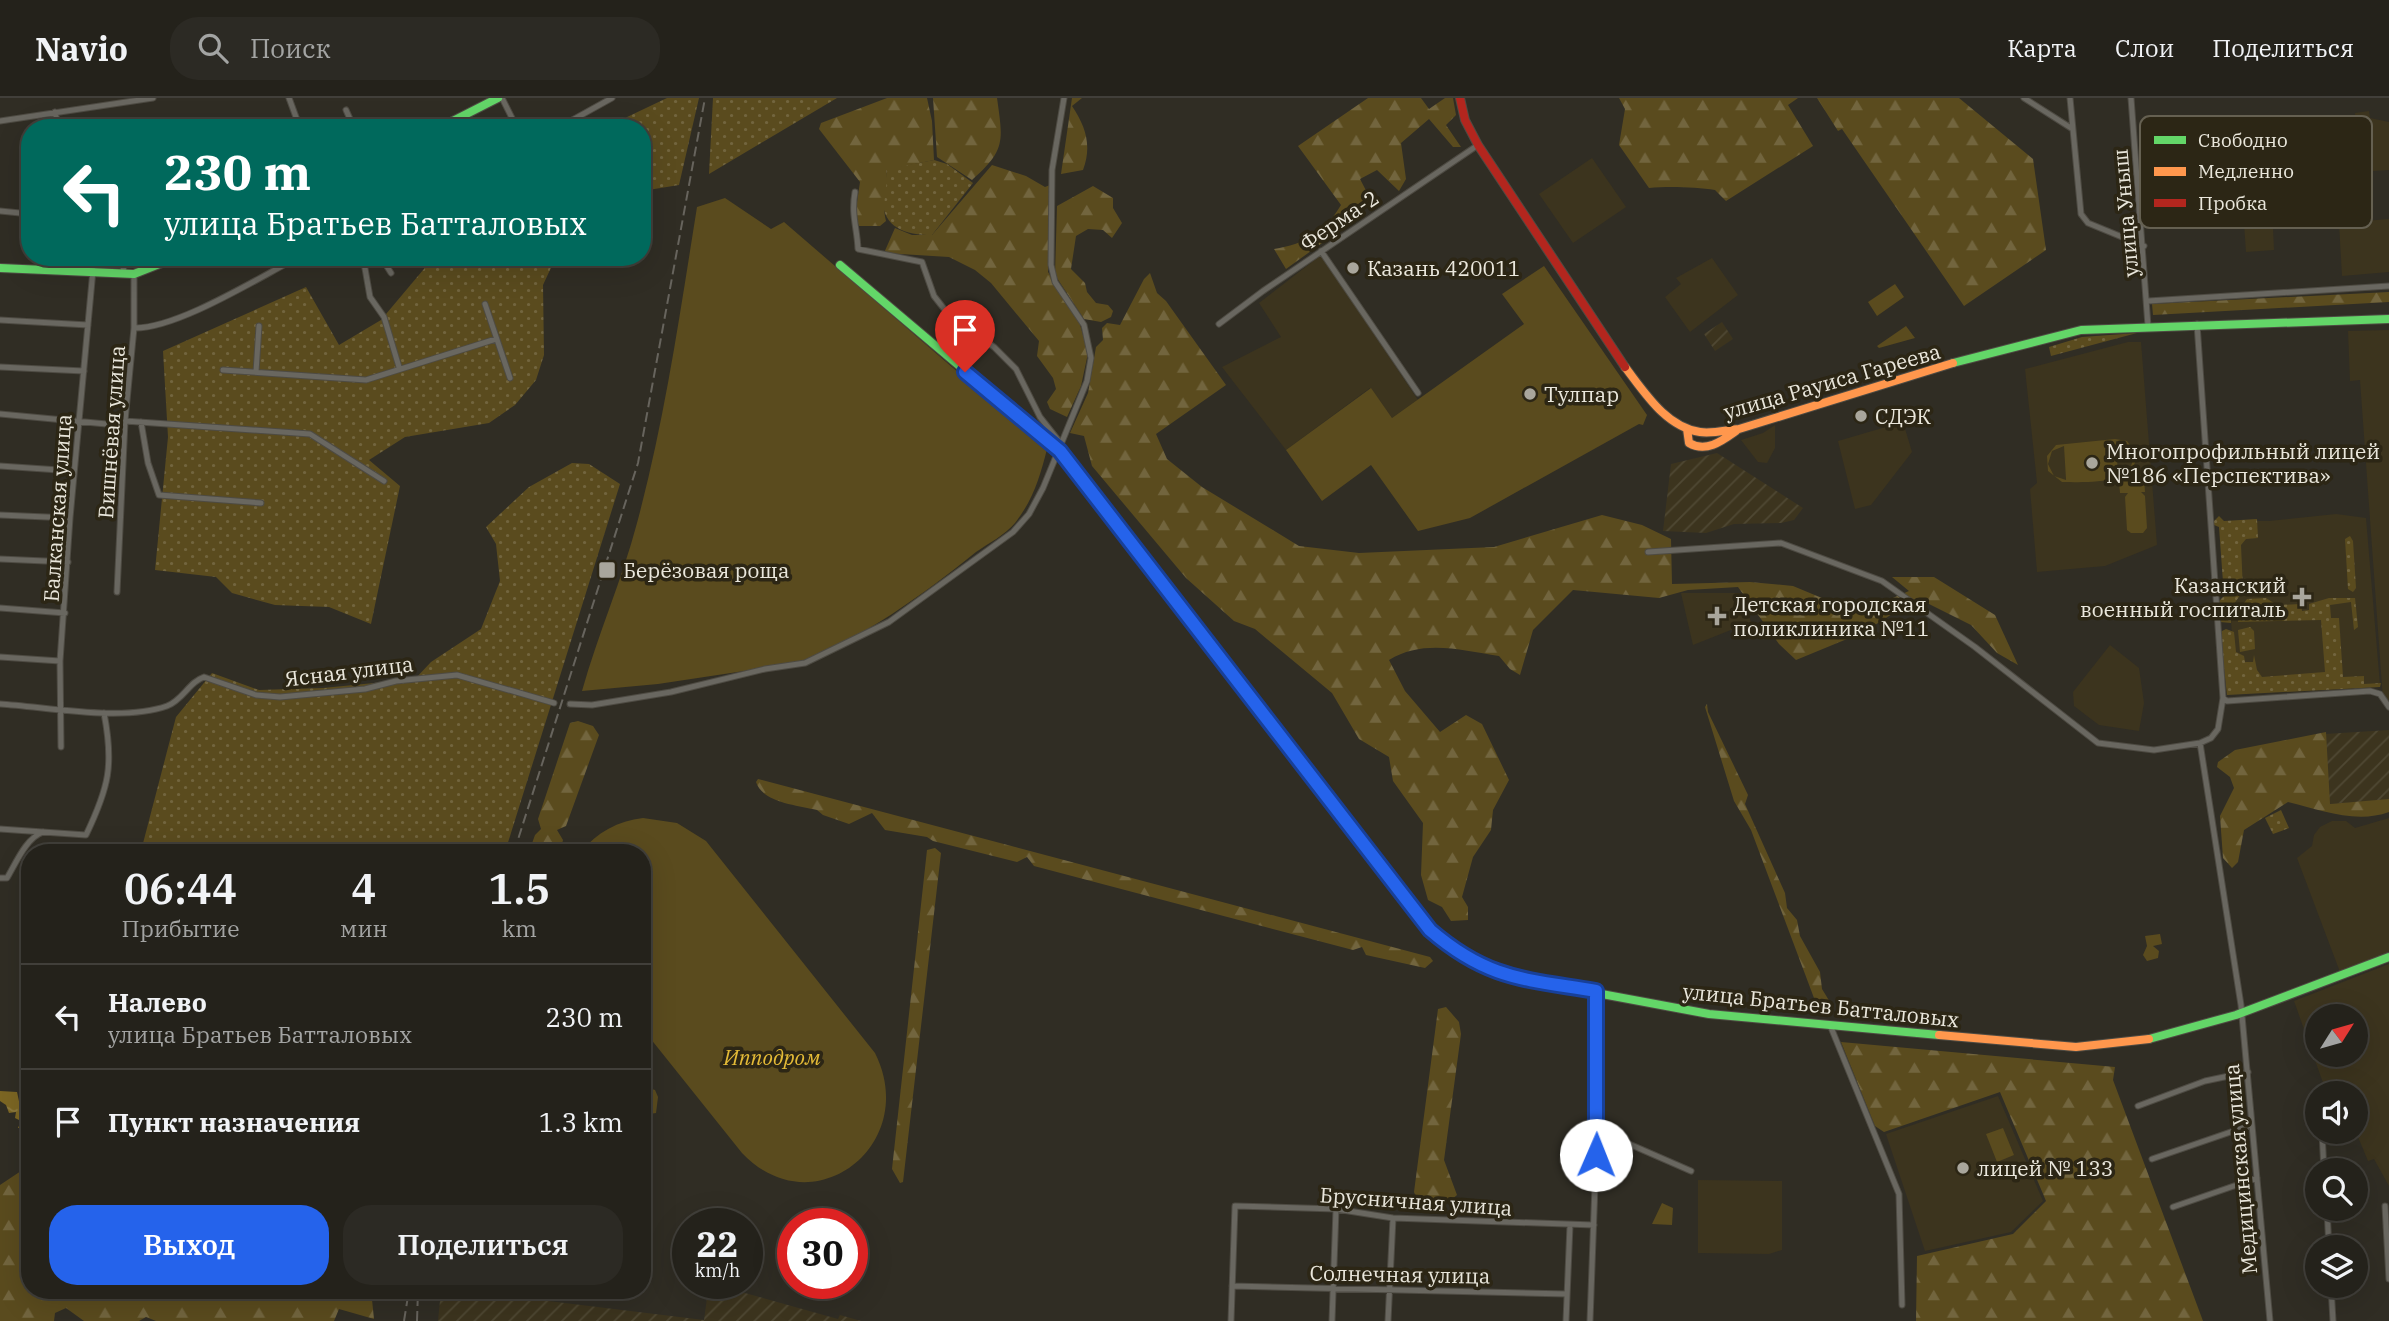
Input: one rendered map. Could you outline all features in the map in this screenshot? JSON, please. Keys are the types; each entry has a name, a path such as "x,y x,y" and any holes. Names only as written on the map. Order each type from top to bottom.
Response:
{"street":[{"path":"0,121 153,98"},
{"path":"289,98 297,119"},
{"path":"457,119 500,98 512,119"},
{"path":"574,119 612,98"},
{"path":"570,704 592,705 671,692 765,669 797,666 889,622 1013,532 1037,502 1087,381 1091,358 1090,339 1084,325 1055,282 1051,265 1052,170 1064,98"},
{"path":"1460,98 1465,120 1478,145 1627,369 1667,418 1687,429 1689,443 1699,447 1713,446 1739,429"},
{"path":"2024,98 2071,128"},
{"path":"2070,98 2081,214 2087,222 2144,246"},
{"name":"улица Уныш","path":"2131,98 2140,200"},
{"path":"346,110 350,119"},
{"path":"55,112 57,119"},
{"name":"Ферма-2","path":"1219,324 1478,145"},
{"path":"855,192 852,214 858,228 858,249 922,262 934,296 943,308 960,324 994,346 1016,369 1040,417 1061,448"},
{"path":"0,211 21,213"},
{"name":"улица Уныш","path":"2142,228 2148,326"},
{"path":"1321,251 1418,393"},
{"name":"улица Братьев Батталовых","path":"840,265 1061,448 1430,930 1485,968 1505,976 1709,1014 2089,1046 2175,1035 2242,1015 2389,957"},
{"name":"Вишнёвая улица","path":"117,592 125,421 134,328 130,274 125,266"},
{"path":"0,268 93,270 130,274 152,266"},
{"path":"134,328 150,329 189,313 281,266"},
{"path":"365,266 370,297 384,317 399,367"},
{"path":"387,266 391,273"},
{"name":"Балканская улица","path":"61,747 61,661 70,518 93,270"},
{"path":"2148,301 2389,286"},
{"path":"485,304 510,378"},
{"name":"улица Рауиса Гареева","path":"1687,429 1702,433 1739,429 2046,337 2081,330 2389,319"},
{"path":"0,320 88,325"},
{"path":"1648,552 1781,543 1882,581 1975,647 2098,743 2154,750 2200,743 2211,738 2218,729 2223,698 2197,324"},
{"path":"256,372 259,326"},
{"path":"223,370 366,380 399,367 496,339"},
{"path":"0,367 84,372"},
{"path":"0,414 79,419 117,425 125,421 310,434 384,481"},
{"path":"141,422 148,463 159,495 261,503"},
{"path":"0,466 74,471"},
{"path":"0,515 70,518"},
{"path":"0,559 68,562"},
{"path":"0,608 65,613"},
{"path":"0,657 61,661"},
{"name":"Ясная улица","path":"0,704 104,713 164,707 180,701 198,679 204,677 256,695 280,696 365,689 438,676 467,677 554,703"},
{"path":"2223,698 2227,701 2370,691 2380,694 2389,707"},
{"path":"0,829 49,830 86,835 102,801 110,772 104,713"},
{"name":"Медицинская улица","path":"2200,743 2242,1015 2270,1321"},
{"path":"30,844 36,835 49,830"},
{"path":"0,878 7,878 21,857"},
{"path":"1590,1321 1597,1130 1596,991"},
{"path":"1830,1025 1899,1194 1902,1304"},
{"path":"2138,1106 2205,1081 2248,1072"},
{"path":"2152,1159 2251,1125"},
{"path":"1597,1130 1692,1171"},
{"path":"2173,1207 2257,1178"},
{"name":"Брусничная улица","path":"1232,1286 1235,1206 1336,1209 1393,1218 1594,1226"},
{"path":"2385,1206 2389,1279"},
{"path":"1332,1321 1336,1209"},
{"path":"1388,1321 1393,1218"},
{"path":"1566,1321 1570,1225"},
{"path":"1231,1321 1232,1286"},
{"name":"Солнечная улица","path":"1232,1286 1567,1294"},
{"path":"2332,1298 2333,1321"}],"shaded area":[{"path":"2369,111 2370,116 2355,116 2355,113"},
{"path":"2372,118 2389,122 2389,170 2372,171"},
{"path":"1592,158 1626,207 1573,243 1539,194"},
{"path":"2389,219 2389,272 2342,276 2339,228 2372,228 2372,220"},
{"path":"2244,228 2273,228 2274,250 2246,252"},
{"path":"1321,255 1418,400 1392,418 1370,388 1286,450 1222,367 1281,337 1259,303"},
{"path":"1712,258 1738,295 1690,332 1665,297 1681,284 1676,278"},
{"path":"1722,322 1733,339 1715,351 1704,334"},
{"path":"2389,330 2389,700 2383,700 2360,380 2350,381 2348,331"},
{"name":"Многопрофильный лицей №186 «Перспектива»","path":"2128,342 2141,342 2157,545 2105,566 2037,572 2030,489 2037,483 2025,369"},
{"path":"1903,422 1912,452 1871,505 1855,509 1838,441"},
{"path":"1775,425 1775,448 1767,463 1758,462 1741,440 1763,433"},
{"path":"1717,453 1803,508 1794,520 1781,523 1734,524 1706,533 1663,531 1671,464"},
{"name":"Казанский военный госпиталь","path":"2336,514 2366,518 2380,685 2235,685 2225,521 2269,521"},
{"name":"Детская городская поликлиника №11","path":"1681,593 1740,593 1751,622 1693,645"},
{"path":"2110,645 2139,668 2144,703 2139,731 2099,725 2074,706 2073,692"},
{"path":"2389,730 2389,800 2329,804 2325,734"},
{"path":"2389,818 2389,954 2340,972 2297,858 2312,846 2314,835 2320,827 2332,821 2346,821 2355,828"},
{"path":"2389,964 2389,1186 2374,1159 2368,1161 2361,1144 2368,1144 2368,1081 2322,1081 2318,1068 2368,1068 2368,1004 2305,1004 2305,1032 2294,1001"},
{"name":"лицей № 133","path":"1998,1096 2043,1201 2011,1232 1925,1251 1886,1134"},
{"path":"1698,1180 1782,1181 1782,1250 1769,1254 1698,1253"},
{"path":"763,1298 838,1319 840,1315 861,1321 438,1321 440,1299 532,1299 704,1320 707,1299"}],"green space":[{"path":"667,98 699,98 679,185 651,190 651,119 623,119"},
{"path":"713,98 837,98 709,174"},
{"path":"887,98 927,98 932,121 934,160 886,170 886,221 880,226 859,226 855,216 860,182 819,129 821,123"},
{"path":"933,98 997,98 1000,144 991,161 972,180 937,157"},
{"path":"1072,98 1082,98 1072,106 1084,129 1086,161 1083,170 1061,174"},
{"path":"1368,98 1421,98 1429,109 1445,98 1453,98 1456,115 1446,125 1461,147 1453,147 1429,119 1401,143 1406,179 1399,191 1377,170 1360,179 1372,202 1347,225 1286,269 1274,249 1313,236 1328,223 1341,205 1298,146"},
{"path":"1619,98 1798,98 1788,105 1813,146 1726,201 1715,190 1649,188 1619,145 1625,109"},
{"path":"1817,98 1959,98 2033,159 2046,250 1964,306 1842,129 1838,131"},
{"path":"934,160 947,164 973,183 932,235 911,233 894,226 883,203 886,169"},
{"path":"992,165 1026,176 1045,187 1050,185 1048,272 1079,321 1088,353 1081,386 1067,417 1050,409 1047,402 1056,389 1053,378 1037,356 1039,341 991,283 975,270 949,257 884,253 895,228 912,235 932,235"},
{"path":"1093,186 1113,198 1113,208 1122,223 1112,238 1103,230 1088,229 1076,236 1071,269 1085,283 1087,292 1096,303 1108,305 1113,311 1111,317 1101,322 1084,319 1055,275 1057,206"},
{"name":"Берёзовая роща","path":"725,198 771,229 784,222 1047,449 1042,469 1027,506 1007,531 891,615 822,653 797,663 658,684 582,691 631,544 647,484 671,366 697,207"},
{"path":"426,266 552,266 543,285 544,355 536,380 515,405 489,423 405,437 369,460 400,486 371,624 329,607 275,605 232,593 216,577 155,570 168,437 163,351 306,287 339,345 381,320"},
{"name":"Тулпар","path":"1544,266 1647,415 1643,425 1639,424 1470,518 1418,531 1371,465 1322,501 1286,450 1371,388 1392,418 1524,324 1502,294"},
{"path":"1150,273 1157,293 1166,301 1226,385 1156,434 1167,459 1202,487 1299,546 1359,553 1494,547 1602,515 1642,525 1671,539 1672,584 1750,582 1793,586 1858,613 1909,591 1892,577 1934,577 1995,615 2018,665 1997,653 1971,625 1917,598 1864,632 1796,660 1779,644 1738,587 1688,590 1659,598 1573,590 1533,630 1520,675 1510,669 1499,656 1442,648 1402,654 1389,660 1405,691 1440,732 1466,715 1482,724 1509,780 1493,810 1491,830 1473,857 1462,897 1468,907 1468,920 1451,921 1442,907 1428,900 1421,875 1423,823 1393,781 1389,757 1359,739 1332,693 1255,629 1234,621 1186,578 1092,466 1084,436 1070,433 1088,393 1096,347 1103,340 1102,328 1107,323 1120,325 1144,279"},
{"path":"1895,284 1904,297 1877,316 1868,302"},
{"path":"2389,292 2389,302 2153,315 2152,304"},
{"path":"1906,326 1915,338 1879,348 1877,346"},
{"path":"2137,333 2051,356 2049,347 2082,337"},
{"path":"2115,439 2127,441 2136,453 2135,464 2129,471 2120,477 2109,480 2062,482 2055,476 2066,480 2064,446 2052,451 2048,464 2054,476 2048,471 2047,456 2056,445","holes":["2116,441 2128,445 2134,457 2130,469 2118,475"]},
{"path":"572,463 589,464 620,484 508,844 143,844 176,717 212,673 259,690 323,688 415,679 431,662 481,629 500,581 496,544 486,527 529,487"},
{"path":"2144,479 2145,492 2141,492 2145,496 2147,528 2143,533 2131,533 2127,530 2125,497 2128,493 2120,493 2119,481"},
{"path":"2219,516 2224,521 2257,519 2258,538 2246,539 2241,545 2243,591 2234,604 2221,605 2218,602 2224,596 2219,527 2214,525"},
{"path":"2350,536 2353,541 2356,588 2353,592 2348,589 2345,539"},
{"path":"2266,598 2277,605 2301,604 2302,611 2309,610 2309,604 2329,598 2355,598 2358,627 2354,630 2351,602 2330,605 2331,618 2339,618 2343,677 2364,676 2364,684 2381,683 2380,687 2227,695 2220,632 2226,629 2234,632 2236,652 2244,656 2245,662 2253,662 2254,655 2257,670 2262,677 2325,672 2321,620 2238,622 2238,614 2231,615 2231,623 2220,622 2222,611 2239,610 2247,599"},
{"path":"2250,627 2254,631 2255,649 2240,652 2238,630"},
{"path":"1707,704 1708,712 1748,795 1745,804 1785,893 1787,908 1797,920 1800,936 1820,972 1822,989 1833,1007 1817,1006 1751,830 1734,801 1705,707"},
{"path":"578,721 593,726 599,735 566,826 557,830 563,840 562,844 532,844 541,829 538,819 570,723"},
{"path":"2326,732 2330,804 2389,799 2389,812 2364,817 2351,816 2288,802 2244,830 2238,862 2232,868 2223,858 2220,816 2234,788 2230,777 2217,767 2218,762 2235,750"},
{"path":"758,779 1430,957 1433,961 1425,968 1366,955 1362,947 1353,950 1034,866 1027,857 1017,862 933,841 927,837 885,830 872,813 849,824 823,815 817,810 773,799 760,789 756,782"},
{"path":"2281,810 2289,828 2273,834 2265,818"},
{"name":"Ипподром","path":"643,818 677,823 706,841 875,1053 885,1087 884,1118 872,1145 852,1166 827,1179 799,1182 770,1174 742,1153 651,1039 651,844 589,844 609,829"},
{"path":"935,848 941,853 903,1182 900,1183 892,1169 927,850"},
{"path":"2160,934 2162,944 2153,946 2159,951 2158,958 2147,961 2143,955 2147,946 2145,936"},
{"path":"1446,1007 1459,1022 1461,1034 1444,1160 1457,1195 1450,1201 1417,1199 1414,1192 1438,1009"},
{"path":"1841,1042 2115,1067 2113,1080 2203,1321 1916,1321 1917,1256 2013,1234 2046,1201 2000,1092 1884,1132 1875,1126"},
{"path":"651,1089 655,1090 658,1097 656,1113 651,1114"},
{"path":"2003,1128 2014,1155 1997,1162 1986,1134"},
{"path":"21,1171 21,1299 372,1299 374,1319 339,1309 334,1321 156,1321 146,1317 139,1321 84,1321 66,1308 55,1313 54,1321 0,1321 0,1185"},
{"path":"1662,1203 1673,1208 1672,1225 1652,1224"}],"water":[{"path":"0,1091 17,1092 21,1121 15,1118 16,1112 9,1113 6,1105 0,1101"}],"railway":[{"path":"517,844 638,463 705,98"},
{"path":"404,1321 408,1299"},
{"path":"417,1321 418,1299"}],"traffic: fast":[{"path":"457,119 498,98"},
{"path":"840,265 1060,451 1209,644"},
{"path":"0,268 134,274 154,266"},
{"path":"1953,363 2081,330 2389,319"},
{"path":"1413,909 1430,931 1472,962 1505,976 1709,1014 1939,1035"},
{"path":"2149,1039 2236,1015 2389,957"}],"traffic: slow":[{"path":"1625,367 1667,416 1688,429 1709,433 1739,429 1953,363"},
{"path":"1687,429 1689,443 1702,447 1714,444 1736,431"},
{"path":"1939,1035 2076,1047 2149,1039"}],"traffic: jam":[{"path":"1460,98 1465,120 1478,145 1625,367"},
{"path":"1209,644 1413,909"}],"place":[{"name":"Казань 420011","path":"1353,268"},
{"name":"Тулпар","path":"1530,394"},
{"name":"СДЭК","path":"1861,416"},
{"name":"Многопрофильный лицей №186 «Перспектива»","path":"2092,463"},
{"name":"Берёзовая роща","path":"607,570"},
{"name":"Казанский военный госпиталь","path":"2302,597"},
{"name":"Детская городская поликлиника №11","path":"1717,616"},
{"name":"лицей № 133","path":"1963,1168"}],"route":[{"path":"965,372 1060,451 1430,930 1448,946 1472,961 1505,976 1596,991 1596,1155"}]}
